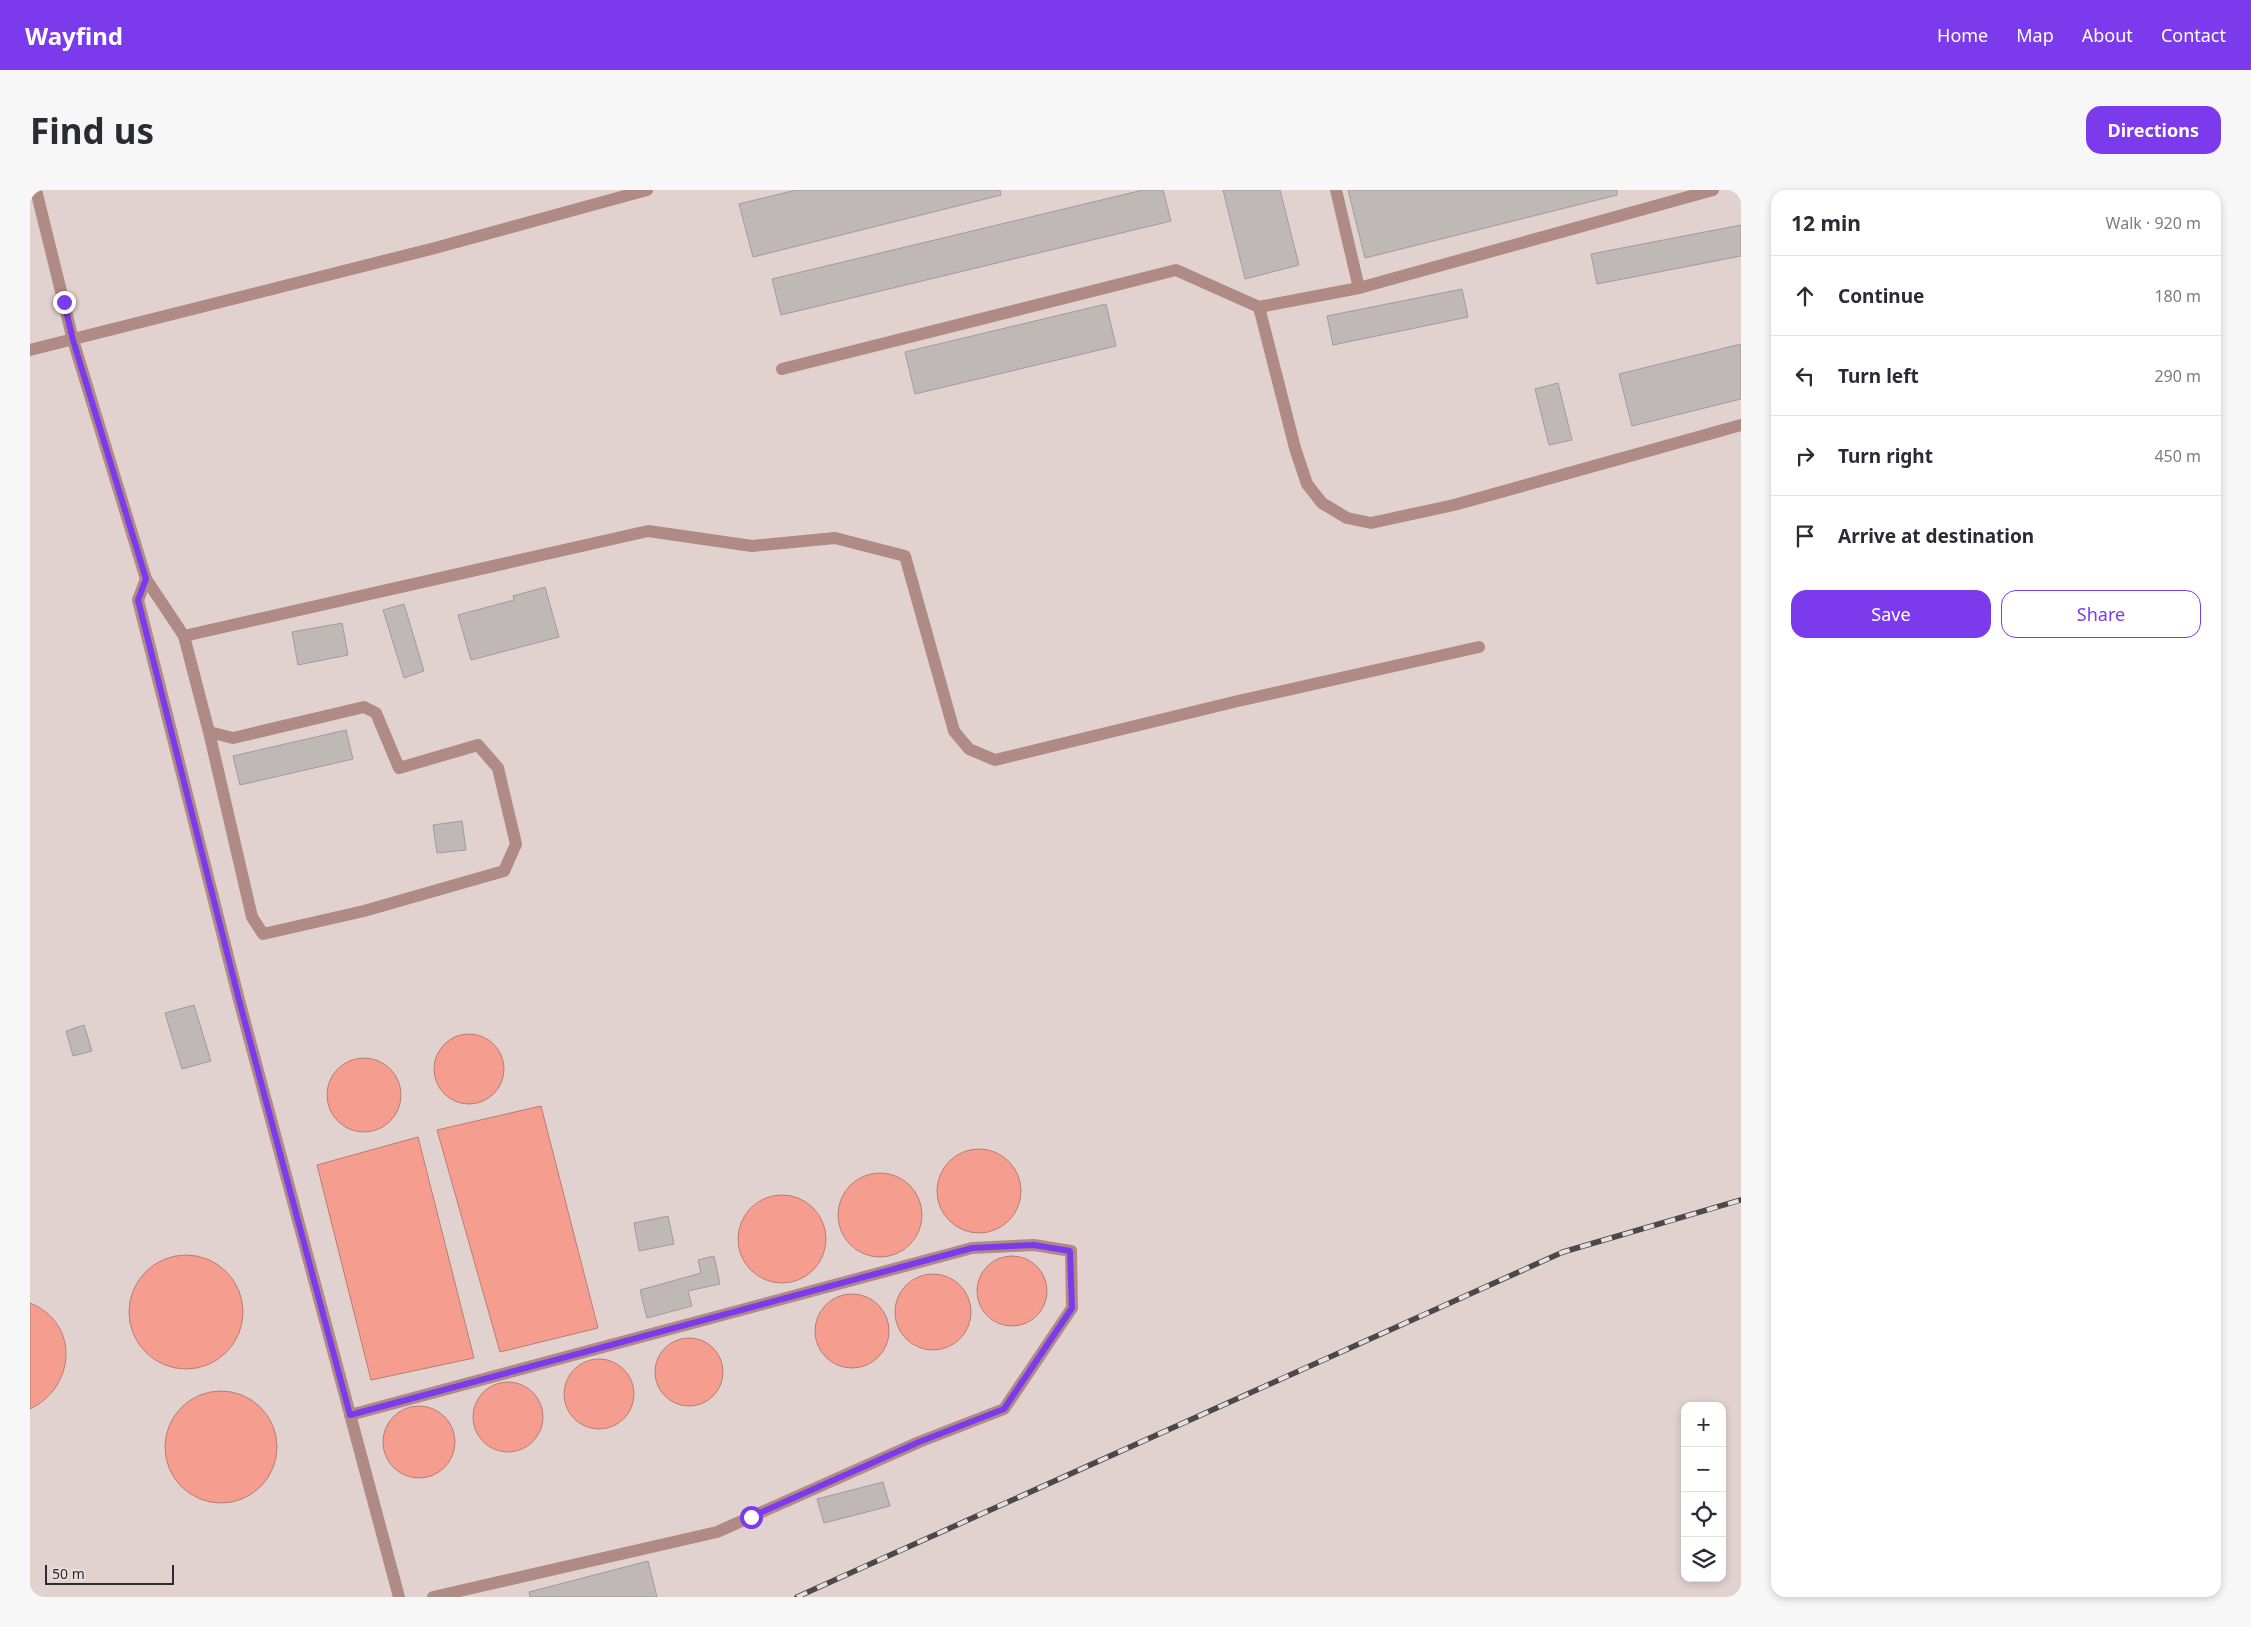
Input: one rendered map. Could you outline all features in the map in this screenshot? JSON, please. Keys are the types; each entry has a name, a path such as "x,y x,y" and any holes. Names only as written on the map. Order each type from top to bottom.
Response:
{"lane":[{"path":"36,190 73,340 146,579 184,636 209,732 252,917 263,934 364,911 504,871 516,844 498,768 478,745 399,768 376,713 364,707 233,738 209,732"},
{"path":"30,350 435,248 647,190"},
{"path":"1336,190 1359,288"},
{"path":"782,369 1176,270 1259,307 1359,288 1713,190"},
{"path":"1259,307 1295,448 1307,484 1322,503 1347,518 1371,523 1454,505 1741,425"},
{"path":"184,636 648,531 752,546 835,538 905,556 954,731 970,749 995,760 1238,701 1479,647"},
{"path":"146,579 138,600 242,1009 399,1597"},
{"path":"350,1415 972,1248 1034,1245 1070,1251 1072,1308 1004,1409 919,1442 717,1532 433,1597"}],"shaded area":[{"path":"30,190 1741,190 1741,1597 30,1597"},
{"path":"462,1034 476,1034 489,1040 498,1049 504,1062 502,1082 494,1094 476,1104 462,1104 449,1098 440,1089 434,1076 434,1062 440,1049 449,1040"},
{"path":"364,1058 378,1061 390,1069 398,1081 401,1095 398,1109 390,1121 378,1129 364,1132 350,1129 338,1121 330,1109 327,1095 330,1081 338,1069 350,1061"},
{"path":"541,1106 598,1328 500,1352 437,1130"},
{"path":"418,1137 474,1358 371,1380 317,1165"},
{"path":"971,1149 987,1149 1003,1156 1014,1167 1021,1183 1018,1207 1009,1221 1003,1226 987,1233 971,1233 955,1226 944,1215 937,1199 937,1183 944,1167 955,1156"},
{"path":"872,1173 888,1173 904,1180 915,1191 922,1207 919,1231 910,1245 904,1250 888,1257 872,1257 856,1250 845,1239 838,1223 838,1207 845,1191 856,1180"},
{"path":"782,1195 799,1199 813,1208 822,1222 826,1239 822,1256 813,1270 799,1279 782,1283 765,1279 751,1270 742,1256 738,1239 742,1222 751,1208 765,1199"},
{"path":"186,1255 208,1260 226,1272 238,1290 243,1312 238,1334 226,1352 208,1364 186,1369 164,1364 146,1352 134,1334 129,1312 134,1290 146,1272 164,1260"},
{"path":"1012,1256 1025,1259 1037,1266 1044,1278 1047,1291 1044,1304 1037,1316 1025,1323 1012,1326 999,1323 987,1316 980,1304 977,1291 980,1278 987,1266 999,1259"},
{"path":"933,1274 948,1277 960,1285 968,1297 971,1312 968,1327 960,1339 948,1347 933,1350 918,1347 906,1339 898,1327 895,1312 898,1297 906,1285 918,1277"},
{"path":"852,1294 873,1300 883,1310 889,1331 883,1352 873,1362 852,1368 831,1362 821,1352 815,1331 821,1310 831,1300"},
{"path":"30,1303 46,1312 58,1325 64,1340 66,1355 63,1371 56,1386 45,1399 30,1409"},
{"path":"682,1338 696,1338 708,1343 718,1353 723,1365 723,1379 718,1391 708,1401 696,1406 682,1406 670,1401 660,1391 655,1379 655,1365 660,1353 670,1343"},
{"path":"599,1359 612,1362 624,1369 631,1381 634,1394 631,1407 624,1419 612,1426 599,1429 586,1426 574,1419 567,1407 564,1394 567,1381 574,1369 586,1362"},
{"path":"508,1382 521,1385 533,1392 540,1404 543,1417 540,1430 533,1442 521,1449 508,1452 495,1449 483,1442 476,1430 473,1417 476,1404 483,1392 495,1385"},
{"path":"221,1391 232,1392 242,1396 260,1408 272,1426 276,1436 276,1458 272,1468 260,1486 242,1498 232,1502 221,1503 210,1502 200,1498 182,1486 170,1468 166,1458 165,1447 166,1436 170,1426 182,1408 200,1396 210,1392"},
{"path":"426,1406 445,1416 453,1428 455,1442 453,1456 445,1468 433,1476 412,1478 393,1468 385,1456 383,1435 393,1416 405,1408"}],"building":[{"path":"796,190 1000,190 1001,195 753,257 739,204"},
{"path":"1143,190 1163,190 1171,221 781,315 772,279"},
{"path":"1223,190 1280,190 1299,265 1245,279"},
{"path":"1348,190 1617,190 1617,195 1365,258"},
{"path":"1741,225 1741,256 1597,284 1591,254"},
{"path":"1462,289 1468,317 1333,345 1327,316"},
{"path":"1106,304 1116,346 915,394 905,352"},
{"path":"1741,344 1741,399 1632,426 1619,374"},
{"path":"1558,383 1572,440 1549,445 1535,389"},
{"path":"545,587 559,637 471,660 458,615 514,600 513,596"},
{"path":"404,604 424,671 404,678 383,610"},
{"path":"342,623 348,655 298,665 292,632"},
{"path":"346,730 353,759 240,785 233,756"},
{"path":"462,821 466,850 437,853 433,825"},
{"path":"194,1005 211,1061 182,1069 165,1013"},
{"path":"84,1025 92,1051 73,1056 66,1031"},
{"path":"668,1216 674,1244 639,1251 634,1223"},
{"path":"714,1256 720,1284 688,1291 692,1306 647,1318 640,1290 701,1273 698,1260"},
{"path":"883,1482 890,1506 824,1523 817,1499"},
{"path":"648,1561 657,1597 530,1597 529,1592"}],"railway":[{"path":"797,1597 1563,1252 1741,1200"}],"route":[{"path":"64,302 73,340 146,579 138,600 239,1000 350,1415 972,1248 1034,1245 1070,1251 1072,1308 1004,1409 919,1442 751,1517"}]}
